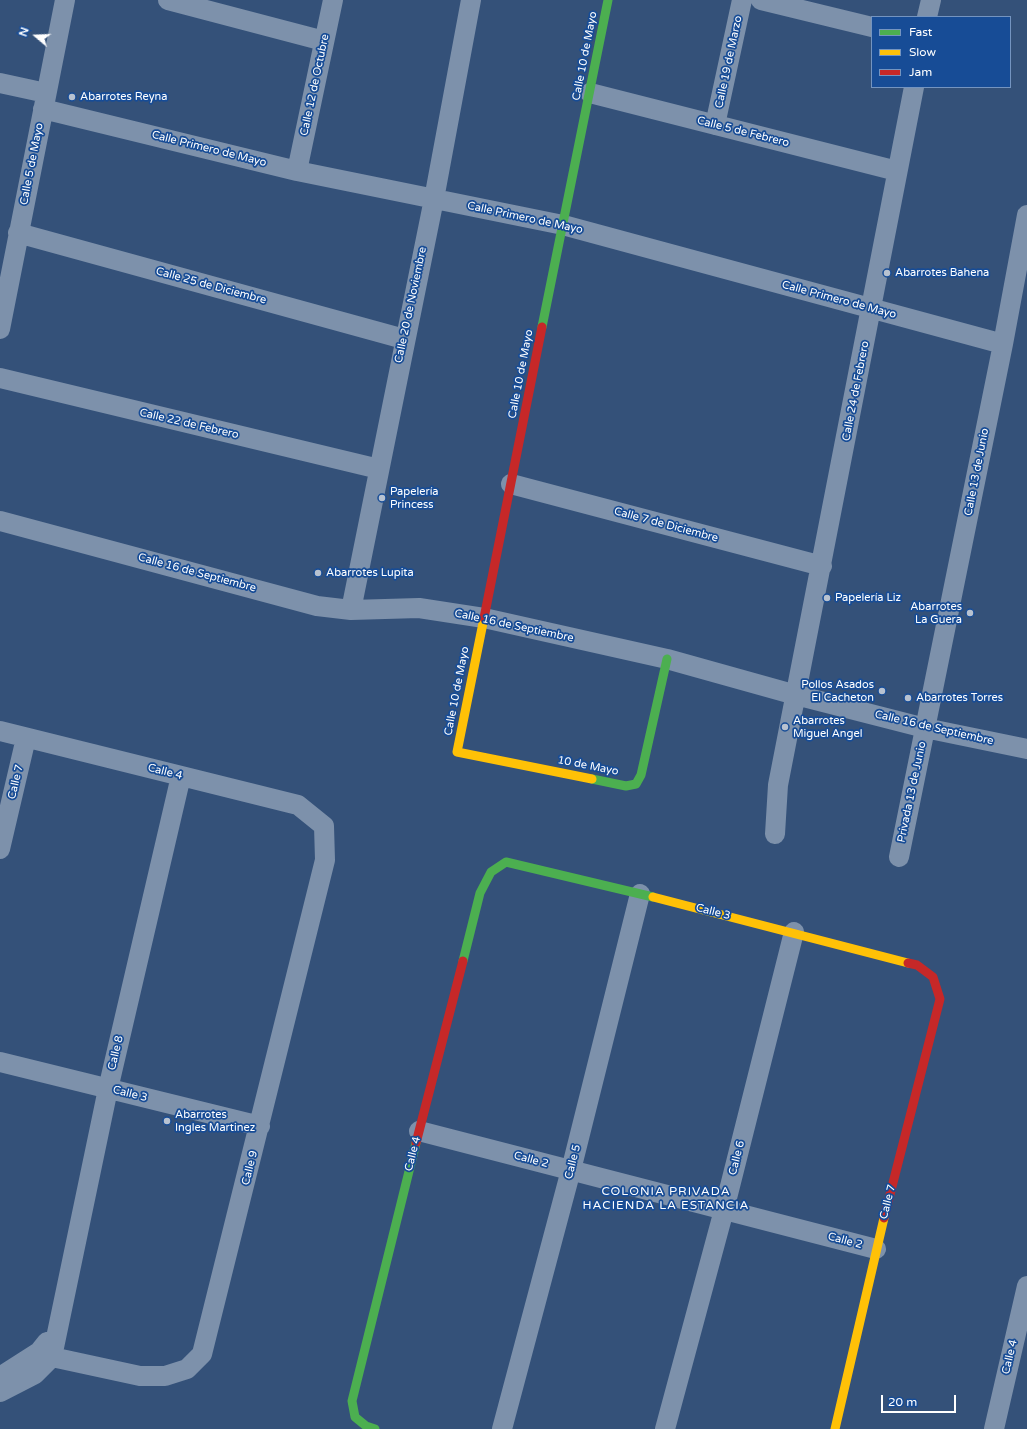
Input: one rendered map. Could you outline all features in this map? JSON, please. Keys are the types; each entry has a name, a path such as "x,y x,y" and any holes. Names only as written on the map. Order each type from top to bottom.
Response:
{"street":[{"name":"Calle 5 de Mayo","path":"0,329 65,0"},
{"path":"168,0 200,4 324,41"},
{"name":"Calle 12 de Octubre","path":"297,170 333,0"},
{"name":"Calle 20 de Noviembre","path":"351,610 404,339 434,199 471,0"},
{"name":"Calle 10 de Mayo","path":"457,752 608,0"},
{"name":"Calle 19 de Marzo","path":"715,125 742,0"},
{"path":"761,0 871,27"},
{"path":"927,16 931,0"},
{"name":"Calle Primero de Mayo","path":"0,83 45,101 297,170 563,225 1003,344"},
{"name":"Calle 24 de Febrero","path":"775,834 778,785 822,566 914,88"},
{"name":"Calle 5 de Febrero","path":"590,93 897,171"},
{"name":"Calle 13 de Junio","path":"925,728 1003,344 1027,215"},
{"name":"Calle 25 de Diciembre","path":"18,233 404,339"},
{"name":"Calle 22 de Febrero","path":"0,378 379,469"},
{"name":"Calle 7 de Diciembre","path":"511,484 822,566"},
{"name":"Calle 16 de Septiembre","path":"0,521 317,606 351,610 419,608 484,618 667,659 796,695 925,728 1027,749"},
{"name":"10 de Mayo","path":"457,752 626,786 636,784 641,775 667,659"},
{"name":"Privada 13 de Junio","path":"899,857 925,728"},
{"name":"Calle 4","path":"0,731 298,805 324,826"},
{"name":"Calle 7","path":"0,849 26,738"},
{"name":"Calle 8","path":"46,1355 57,1332 108,1089 181,776"},
{"name":"Calle 9","path":"46,1355 140,1376 165,1376 188,1369 202,1354 325,860 324,826"},
{"name":"Calle 3","path":"491,872 506,862 794,932 917,965 933,977"},
{"name":"Calle 4","path":"374,1429 366,1426 355,1417 352,1401 480,893 491,872"},
{"name":"Calle 5","path":"502,1429 571,1170 640,894"},
{"name":"Calle 6","path":"666,1429 724,1210 794,932"},
{"name":"Calle 7","path":"835,1429 876,1249 940,999 933,977"},
{"name":"Calle 3","path":"0,1062 260,1126"},
{"name":"Calle 2","path":"419,1131 876,1249"},
{"name":"Calle 4","path":"994,1429 1024,1306 1027,1286"},
{"path":"0,1376 46,1355"},
{"path":"0,1392 34,1374 46,1355"}],"traffic: fast":[{"path":"542,327 608,0"},
{"path":"592,779 626,786 636,784 641,775 667,659"},
{"path":"463,961 480,893 491,872 506,862 653,897"},
{"path":"375,1429 366,1426 355,1417 352,1401 416,1143"}],"traffic: slow":[{"path":"484,618 457,752 592,779"},
{"path":"653,897 908,963"},
{"path":"835,1429 884,1218"}],"traffic: jam":[{"path":"484,618 542,327"},
{"path":"416,1143 463,961"},
{"path":"884,1218 940,999 933,977 917,965 908,963"}],"place":[{"name":"Abarrotes Reyna","path":"72,97"},
{"name":"Abarrotes Bahena","path":"887,273"},
{"name":"Papelería Princess","path":"382,498"},
{"name":"Abarrotes Lupita","path":"318,573"},
{"name":"Papelería Liz","path":"827,598"},
{"name":"Abarrotes La Guera","path":"970,613"},
{"name":"Pollos Asados El Cacheton","path":"882,691"},
{"name":"Abarrotes Torres","path":"908,698"},
{"name":"Abarrotes Miguel Angel","path":"785,727"},
{"name":"Abarrotes Ingles Martinez","path":"167,1121"}],"district":[{"name":"COLONIA PRIVADA HACIENDA LA ESTANCIA","path":"666,1199"}]}
